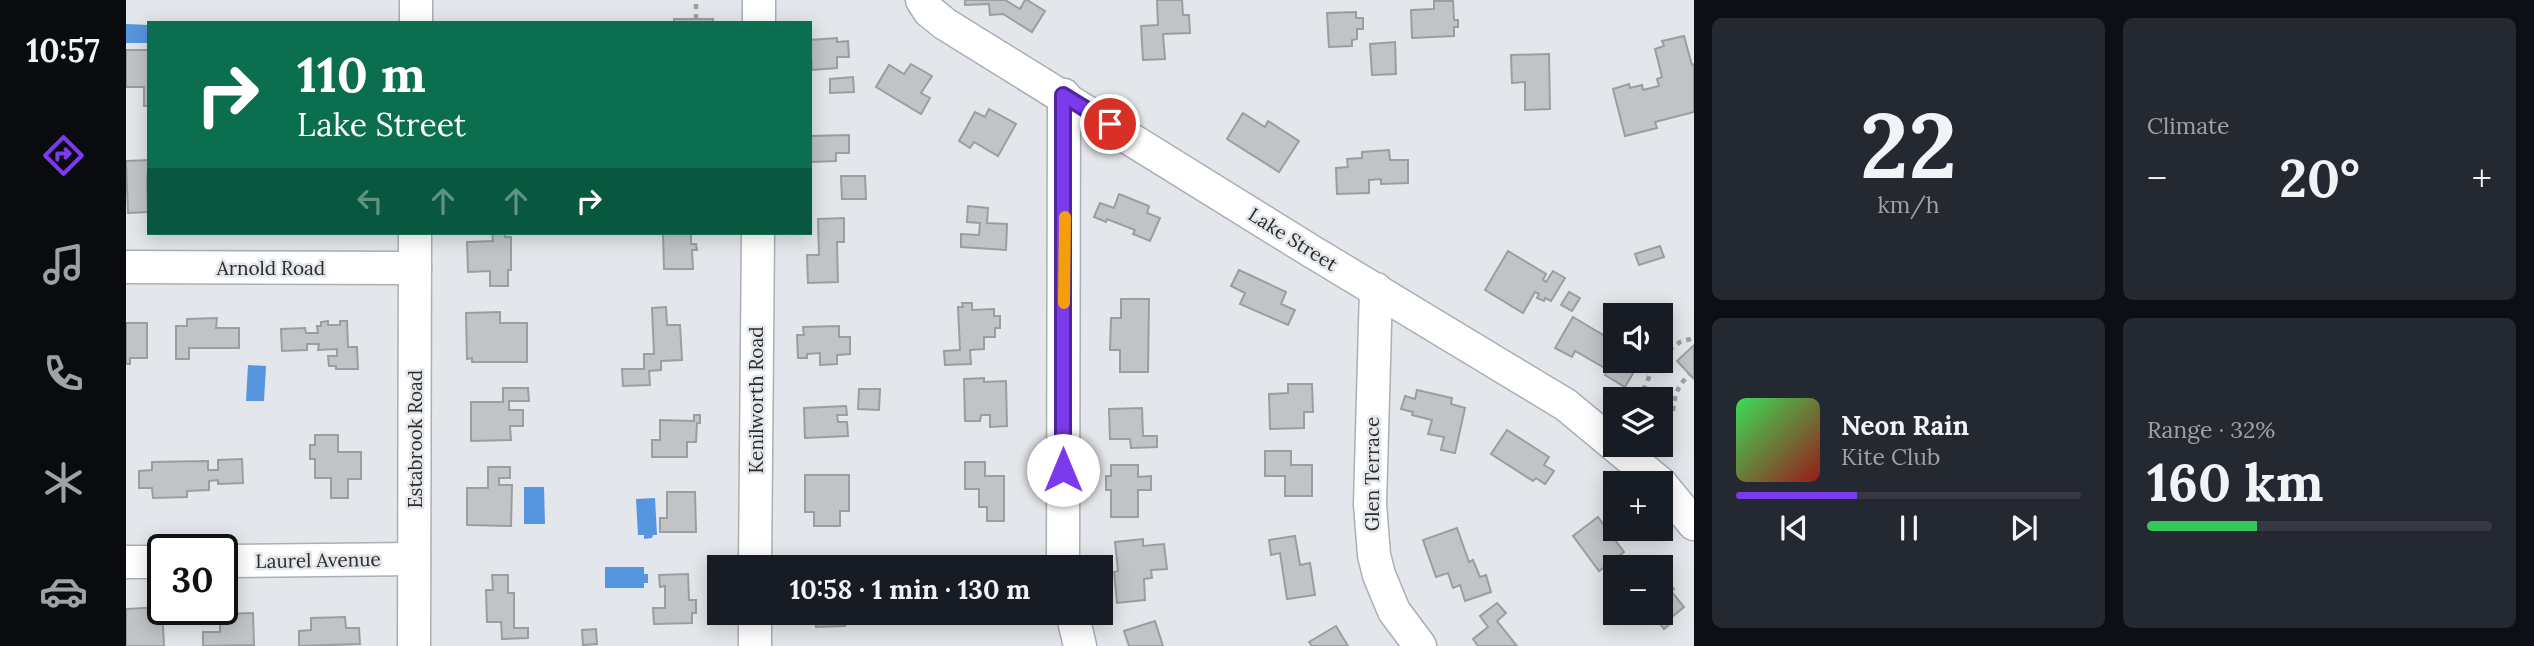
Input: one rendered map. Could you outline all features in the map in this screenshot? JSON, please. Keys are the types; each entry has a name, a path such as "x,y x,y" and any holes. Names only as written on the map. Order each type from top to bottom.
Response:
{"street":[{"path":"416,0 416,21"},
{"path":"759,0 759,21"},
{"name":"Lake Street","path":"922,0 929,11 945,24 1566,405 1645,471"},
{"path":"1063,95 1063,555"},
{"name":"Estabrook Road","path":"414,646 415,235"},
{"name":"Kenilworth Road","path":"755,555 758,235"},
{"name":"Arnold Road","path":"126,267 415,268"},
{"name":"Glen Terrace","path":"1376,289 1370,504 1374,555 1394,611 1420,646"},
{"name":"Lake Street","path":"1673,499 1694,524"},
{"name":"Laurel Avenue","path":"238,561 414,559"},
{"path":"126,562 147,562"},
{"path":"755,625 755,646"},
{"path":"1075,625 1080,646"}],"path":[{"path":"696,0 696,19"},
{"path":"1673,347 1694,338"},
{"path":"1673,411 1679,383 1690,374"}],"water":[{"path":"126,24 147,25 147,43 126,43"},
{"path":"248,365 266,366 264,401 246,401"},
{"path":"524,487 544,487 545,524 524,524"},
{"path":"655,498 657,535 644,539 644,535 638,535 636,499"},
{"path":"605,567 644,567 644,574 648,574 648,583 644,583 644,588 605,588"}],"building":[{"path":"965,0 1005,0 1020,9 1027,0 1045,11 1032,32 1003,14 990,15 989,4 965,5"},
{"path":"1157,0 1182,0 1183,15 1189,15 1190,33 1163,34 1165,59 1143,60 1141,26 1158,25"},
{"path":"1434,1 1453,1 1454,20 1458,20 1458,27 1454,27 1454,36 1412,38 1411,10 1434,9"},
{"path":"1356,12 1356,18 1363,18 1363,29 1357,29 1357,39 1352,40 1352,46 1329,47 1327,13"},
{"path":"674,19 713,19 713,21"},
{"path":"1684,36 1692,65 1694,64 1694,112 1655,122 1657,128 1625,136 1613,89 1629,84 1630,88 1642,85 1643,90 1659,86 1657,79 1662,77 1655,49 1664,46 1662,41"},
{"path":"837,38 837,42 848,41 849,57 837,57 837,68 812,70 812,40"},
{"path":"1395,42 1396,74 1372,75 1370,44"},
{"path":"126,50 147,50 147,106 144,106 144,87 126,87"},
{"path":"1549,54 1550,109 1525,110 1525,82 1512,83 1511,55"},
{"path":"911,64 932,76 921,93 930,98 921,114 876,87 889,65 904,74"},
{"path":"853,77 854,92 830,93 830,79"},
{"path":"989,109 1016,124 998,156 974,142 970,148 959,141 975,112 985,117"},
{"path":"1243,113 1265,127 1268,121 1299,141 1279,172 1227,139"},
{"path":"849,135 849,153 836,153 836,161 812,162 812,136"},
{"path":"1389,150 1390,160 1408,160 1408,183 1381,184 1381,179 1369,180 1369,193 1337,194 1336,168 1348,167 1347,159 1362,158 1362,152"},
{"path":"147,160 147,212 128,213 126,161"},
{"path":"841,176 865,176 866,199 842,199"},
{"path":"1119,194 1149,206 1147,213 1160,218 1150,241 1133,234 1135,230 1094,217 1100,203 1114,208"},
{"path":"968,206 988,208 987,223 1007,224 1006,250 961,247 961,234 979,235 980,223 967,222"},
{"path":"844,218 844,242 837,242 838,282 808,283 807,255 819,255 818,219"},
{"path":"492,235 511,237 508,286 490,286 490,271 468,272 467,242 493,241"},
{"path":"663,235 691,235 691,244 696,244 697,250 692,250 693,269 664,269"},
{"path":"1660,246 1664,257 1639,265 1635,254"},
{"path":"1508,251 1546,274 1543,280 1546,282 1553,271 1565,278 1551,301 1537,298 1539,294 1535,292 1523,313 1485,290"},
{"path":"1239,270 1286,292 1281,304 1295,310 1288,325 1240,304 1245,293 1231,286"},
{"path":"1569,292 1580,298 1572,311 1561,305"},
{"path":"1121,299 1149,299 1148,372 1120,372 1120,350 1110,350 1111,318 1121,318"},
{"path":"962,303 972,303 972,310 994,309 994,316 1000,316 1000,328 995,328 995,337 984,337 984,349 970,350 971,364 945,365 944,351 960,350 958,307 963,307"},
{"path":"666,307 667,325 680,325 682,360 661,361 661,370 649,371 650,385 623,386 622,369 644,369 644,354 654,354 652,308"},
{"path":"500,312 500,323 527,323 527,362 472,362 472,358 467,359 466,313"},
{"path":"1573,317 1603,335 1603,367 1575,351 1572,357 1555,348"},
{"path":"217,318 216,328 239,328 239,348 189,348 189,359 176,359 176,326 187,326 187,319"},
{"path":"328,321 328,325 340,325 340,321 347,321 348,347 357,347 358,369 336,369 336,366 329,366 328,356 337,356 337,349 318,350 319,344 307,344 307,350 282,351 281,329 305,328 306,333 318,333 317,326"},
{"path":"126,323 147,323 147,358 130,358 130,364 126,364"},
{"path":"839,326 839,337 850,337 850,354 837,355 837,364 820,365 820,353 798,358 797,335 804,335 803,327"},
{"path":"1694,345 1694,379 1677,361"},
{"path":"1606,373 1633,373 1625,387 1605,375"},
{"path":"984,378 984,382 1006,381 1007,426 990,427 990,415 981,415 980,421 965,421 964,379"},
{"path":"1288,384 1312,384 1313,412 1304,412 1304,428 1270,429 1269,394 1288,393"},
{"path":"503,388 528,388 529,401 509,401 509,410 523,410 523,426 510,426 511,440 471,441 471,402 503,402"},
{"path":"859,389 880,389 879,410 858,409"},
{"path":"1417,390 1452,398 1451,404 1465,408 1455,453 1441,450 1444,437 1428,434 1432,420 1401,409 1405,396 1415,399"},
{"path":"846,406 847,415 837,415 838,422 847,422 848,436 805,438 804,408"},
{"path":"1142,408 1143,436 1157,436 1157,447 1131,448 1130,439 1110,439 1109,409"},
{"path":"694,415 700,415 700,423 697,423 696,442 687,442 687,457 652,457 652,440 660,440 660,420 694,421"},
{"path":"1507,430 1549,457 1544,465 1554,471 1545,484 1536,478 1533,481 1491,454"},
{"path":"315,435 338,435 338,452 361,452 361,479 348,479 348,498 331,498 331,478 315,478 315,459 310,459 310,445 315,445"},
{"path":"1265,451 1291,451 1291,465 1312,465 1312,496 1285,496 1285,476 1265,476"},
{"path":"242,459 243,483 218,484 218,480 209,481 209,490 187,491 187,497 153,498 152,488 139,488 139,471 152,470 152,462 208,461 208,470 218,470 218,460"},
{"path":"965,462 985,462 985,476 1004,476 1004,521 987,521 987,507 979,507 979,489 965,489"},
{"path":"1111,465 1138,465 1138,477 1151,476 1151,490 1138,490 1138,517 1111,517 1111,490 1106,490 1106,476 1111,476"},
{"path":"488,467 510,467 510,478 499,478 499,485 512,485 511,526 467,525 467,488 488,488"},
{"path":"805,475 849,475 849,511 840,511 840,526 814,526 814,512 805,512"},
{"path":"667,492 695,492 696,532 660,532 660,518 667,518"},
{"path":"1598,517 1603,524 1603,541 1616,541 1624,552 1620,555 1603,555 1603,568 1599,571 1573,536"},
{"path":"1457,528 1469,562 1473,560 1480,577 1486,575 1491,592 1465,601 1460,585 1453,588 1448,573 1436,577 1423,540"},
{"path":"1295,536 1300,565 1310,563 1315,595 1287,599 1280,553 1271,555 1269,540"},
{"path":"1143,539 1143,546 1164,544 1167,569 1151,570 1152,578 1144,579 1145,600 1117,603 1115,542"},
{"path":"688,574 689,600 696,600 696,613 692,613 692,623 654,624 653,608 665,608 665,586 660,587 659,575"},
{"path":"492,575 508,575 508,593 514,593 514,628 528,628 528,638 502,639 501,622 487,622 486,590 493,590"},
{"path":"1673,593 1684,607 1673,616"},
{"path":"1497,603 1506,613 1497,621 1517,646 1478,646 1473,639 1488,627 1480,616"},
{"path":"147,608 147,625 163,625 164,646 126,646 126,609"},
{"path":"238,613 253,613 254,645 203,646 203,632 220,632 220,625 238,625"},
{"path":"345,617 346,628 359,628 360,644 299,646 299,631 311,630 311,618"},
{"path":"1155,621 1163,646 1129,646 1124,631"},
{"path":"816,625 845,625 845,626"},
{"path":"1336,626 1348,646 1312,646 1309,642"},
{"path":"596,629 597,644 583,645 582,630"}],"slow traffic":[{"path":"1064,303 1065,217"}],"route":[{"path":"1063,470 1063,95 1110,124"}]}
